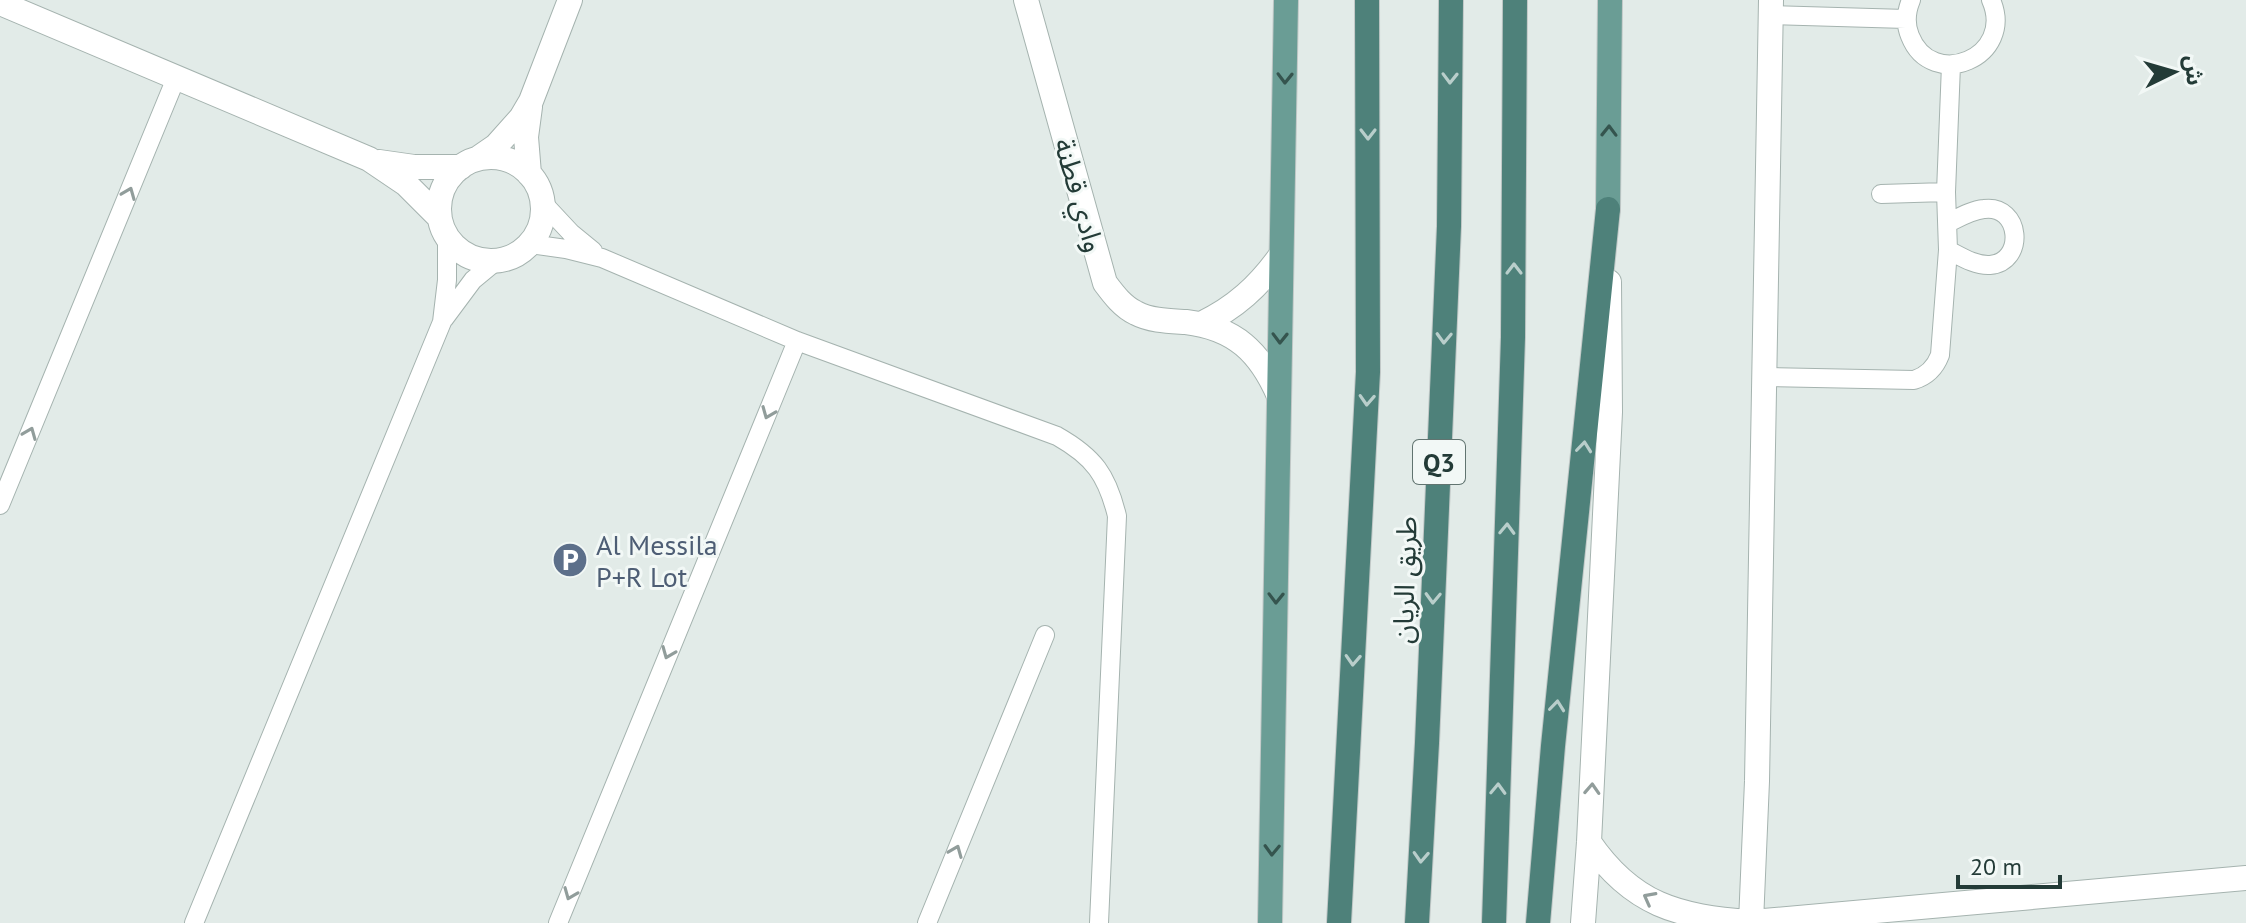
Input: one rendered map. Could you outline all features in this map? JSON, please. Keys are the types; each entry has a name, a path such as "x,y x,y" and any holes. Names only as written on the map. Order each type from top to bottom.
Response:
{"highway":[{"path":"1339,923 1368,372 1367,0"},
{"name":"طريق الريان","path":"1417,923 1449,226 1451,0"},
{"path":"1494,923 1513,337 1515,0"},
{"path":"1538,923 1608,209"}],"main road":[{"path":"1270,923 1286,0"},
{"path":"1608,209 1610,0"}],"street":[{"path":"438,216 440,195 449,177 496,146 510,133 531,101 570,0"},
{"name":"وادي قطنة","path":"1026,0 1105,283 1119,301 1138,314 1160,320 1201,324 1241,342 1258,357 1279,396"},
{"path":"0,3 369,159 406,184 438,216 447,239 469,257 482,261 509,259 530,244 538,231 543,203 538,187 529,174 515,163 498,157 414,167 369,159"},
{"path":"1746,922 1757,781 1770,8"},
{"path":"529,174 526,137 531,101"},
{"path":"1583,923 1610,412 1608,209"},
{"path":"1201,324 1247,296 1281,255"},
{"path":"1589,842 1612,872 1641,895 1673,911 1709,919 1746,922 2246,878"}],"lane":[{"path":"1911,0 1906,19 1914,46 1937,63 1951,65 1977,57 1987,47 1996,21 1991,0"},
{"path":"1770,8 1906,19"},
{"path":"1764,377 1914,380 1924,377 1937,363 1948,250 1946,192 1951,65"},
{"path":"0,505 176,78"},
{"path":"1881,194 1946,192"},
{"path":"543,203 571,233 602,258"},
{"path":"1948,223 1987,208 2007,216 2016,234 2010,254 1991,265 1948,250"},
{"path":"442,322 447,280 447,239"},
{"path":"530,244 602,258 797,341 1057,436 1081,450 1096,467 1111,490 1117,516 1099,923"},
{"path":"194,923 442,322 473,280 496,261"},
{"path":"558,923 797,341"},
{"path":"927,923 1045,635"}],"place":[{"name":"Al Messila P+R Lot","path":"570,560"}]}
